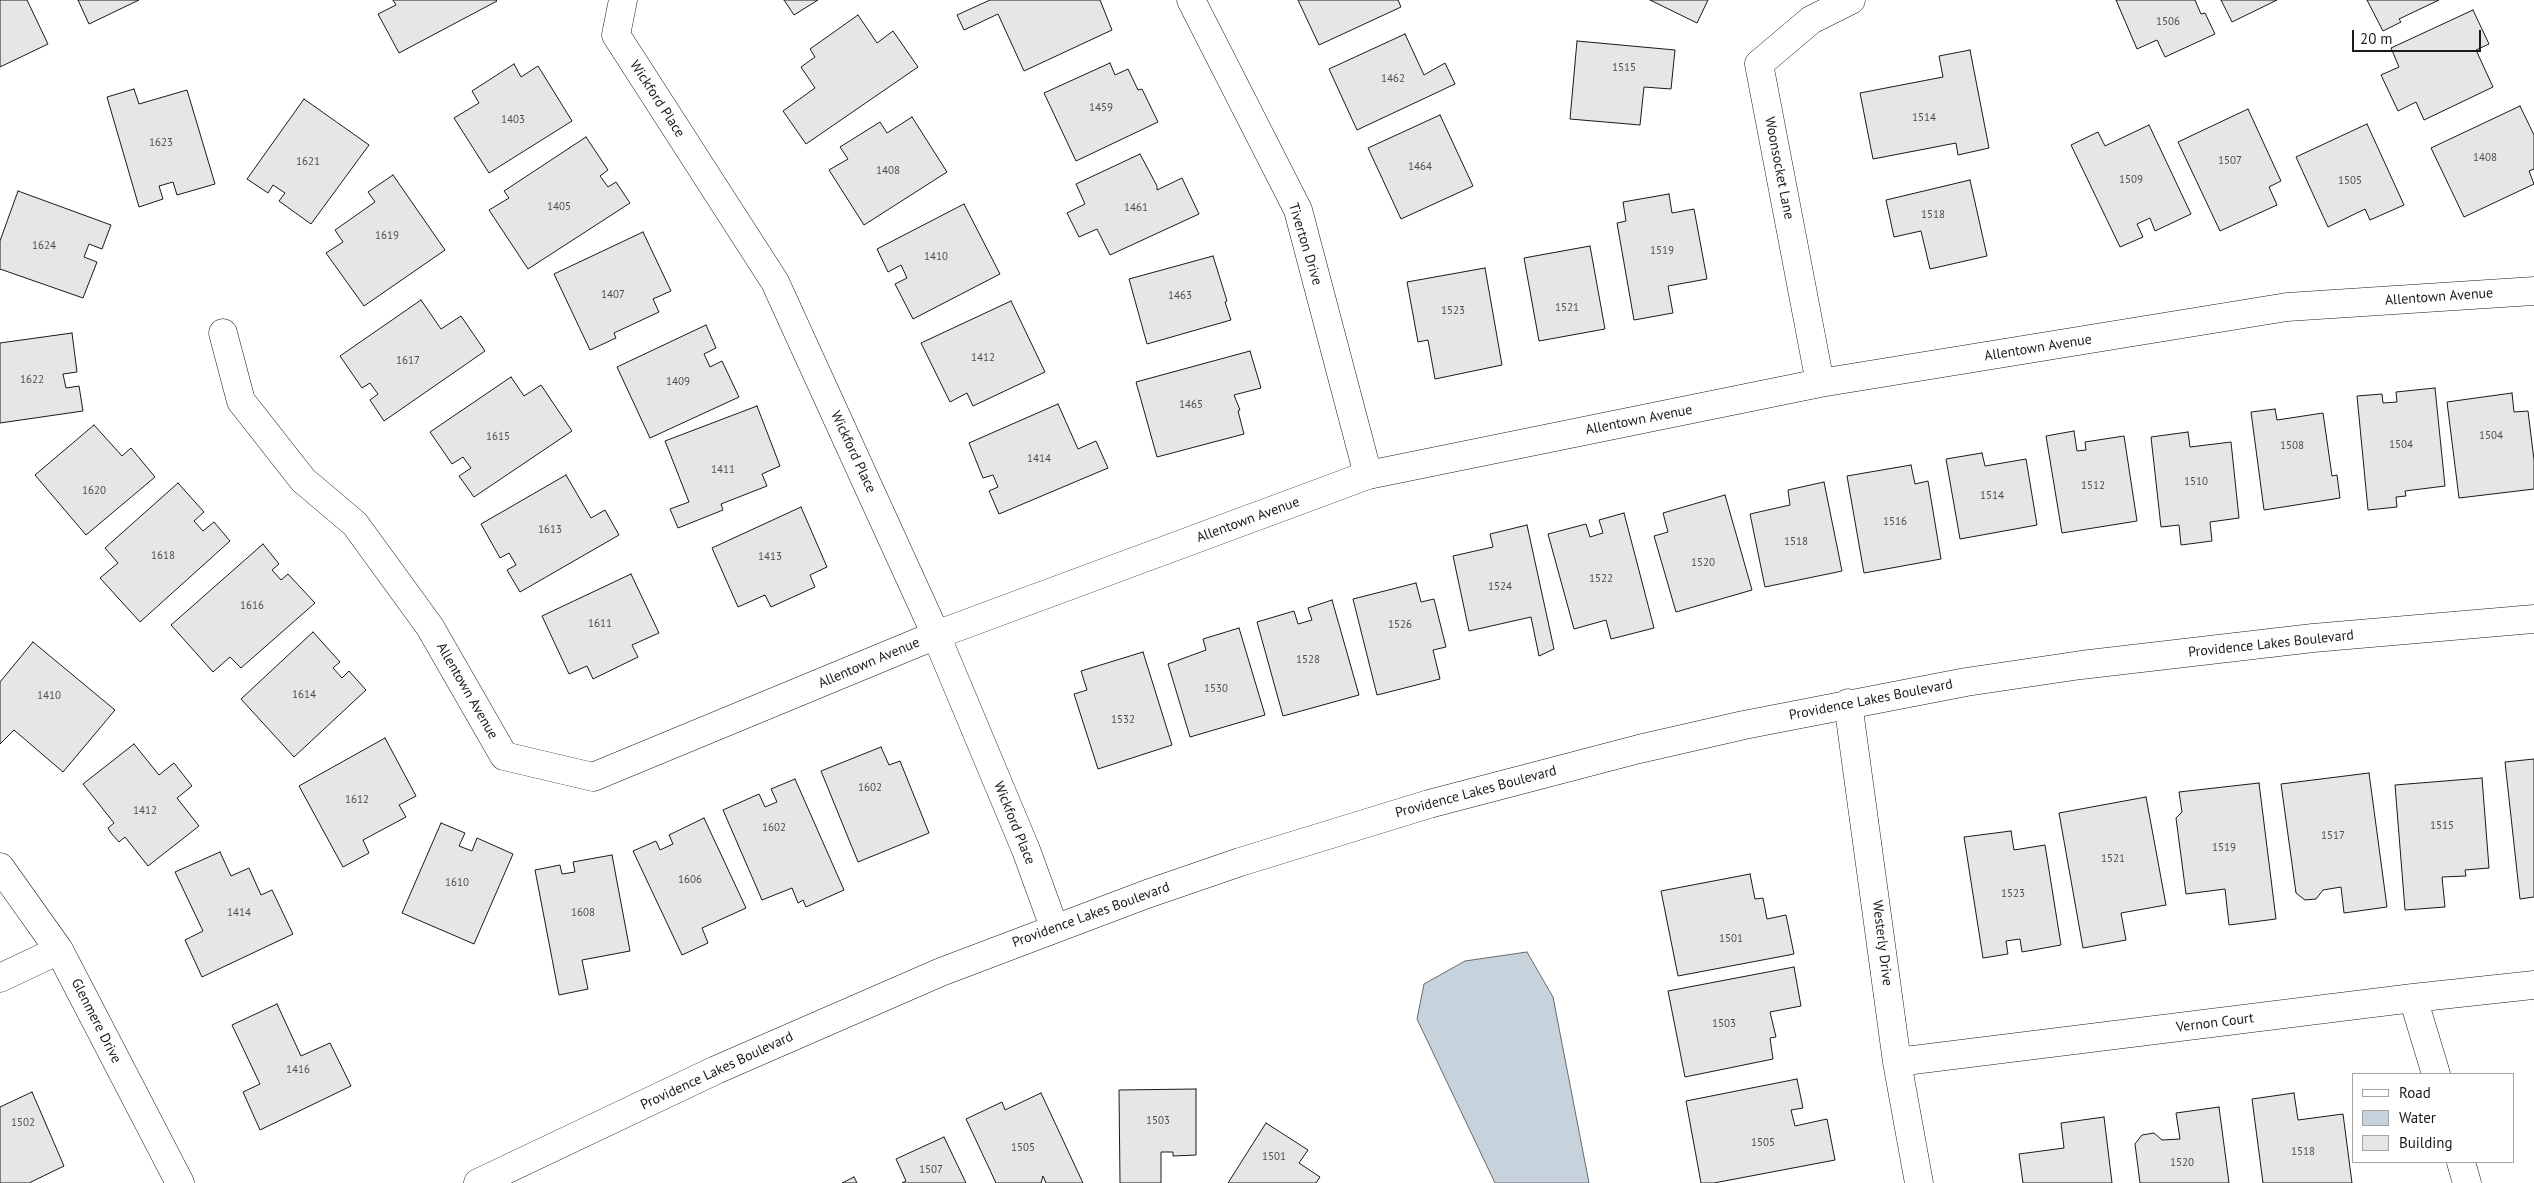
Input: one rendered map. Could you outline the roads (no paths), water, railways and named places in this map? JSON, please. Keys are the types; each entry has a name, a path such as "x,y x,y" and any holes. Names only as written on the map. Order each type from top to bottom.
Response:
{"street":[{"name":"Wickford Place","path":"623,0 616,35 775,282 936,635 1026,850 1054,927"},
{"name":"Tiverton Drive","path":"1191,0 1298,210 1368,475"},
{"name":"Woonsocket Lane","path":"1820,383 1759,64 1811,20 1851,0"},
{"name":"Allentown Avenue","path":"223,333 242,401 303,480 356,524 430,627 504,756 593,777 936,635 1368,475 1820,383 2287,307 2534,291"},
{"name":"Providence Lakes Boulevard","path":"478,1183 803,1031 1054,927 1240,862 1429,804 1639,749 1848,703 2081,665 2313,638 2534,619"},
{"name":"Westerly Drive","path":"1848,703 1897,1062 1919,1183"},
{"name":"Glenmere Drive","path":"0,867 59,950 180,1183"},
{"path":"0,978 59,950"},
{"name":"Vernon Court","path":"1897,1062 2413,998 2534,985"},
{"path":"2413,998 2436,1073"},
{"path":"2461,1163 2468,1183"}],"water":[{"path":"1527,952 1553,997 1589,1183 1495,1183 1417,1019 1424,984 1465,961"}]}
